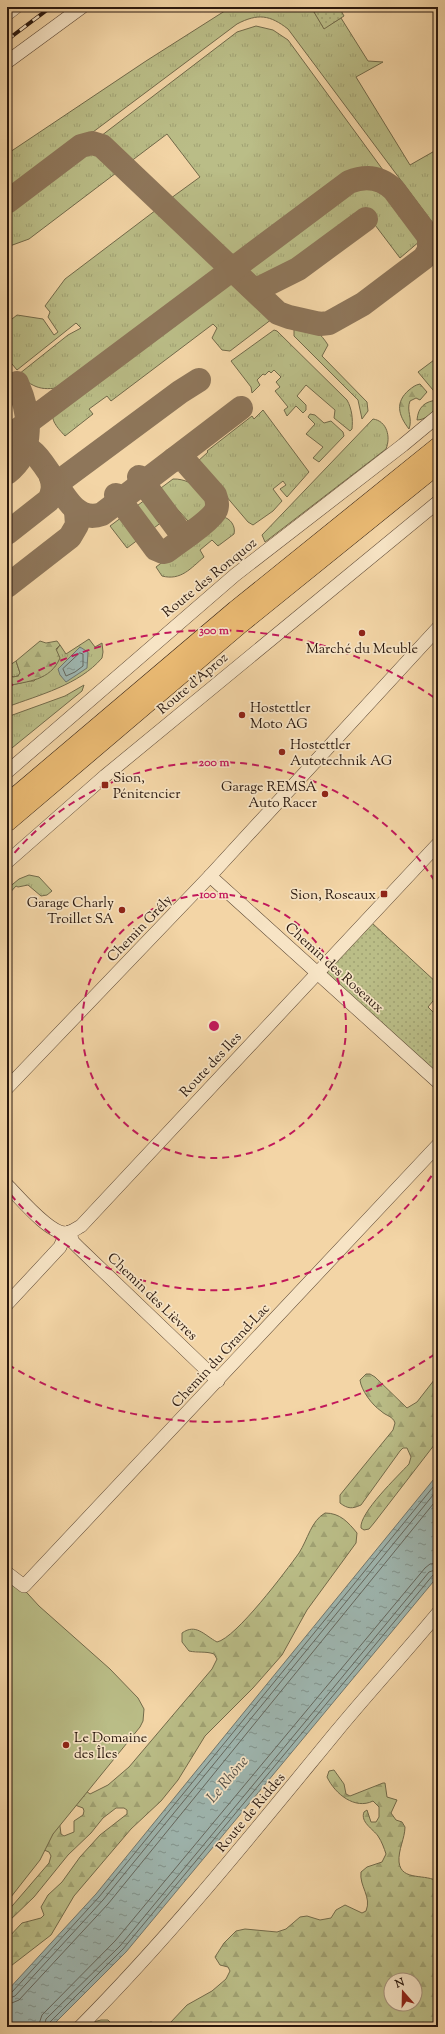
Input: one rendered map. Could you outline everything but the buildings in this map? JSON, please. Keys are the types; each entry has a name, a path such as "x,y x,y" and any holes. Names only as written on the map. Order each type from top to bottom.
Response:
{"highway":[{"path":"7,804 230,615 438,447"},
{"path":"7,822 240,624 438,464"}],"street":[{"path":"7,14 16,7"},
{"path":"7,62 82,7"},
{"name":"Route des Ronquoz","path":"7,772 235,575 403,445 438,416"},
{"name":"Route d'Aproz","path":"7,862 438,502"},
{"name":"Chemin Grély","path":"7,1088 210,876 438,628"},
{"name":"Route des Iles","path":"7,1304 60,1247 68,1233 81,1226 438,844"},
{"name":"Chemin des Roseaux","path":"210,876 438,1082"},
{"name":"Chemin du Grand-Lac","path":"7,1573 24,1586 438,1146"},
{"path":"7,1185 46,1223 58,1231 68,1233"},
{"name":"Chemin des Lièvres","path":"68,1233 73,1242 79,1248 218,1381"},
{"name":"Route de Riddes","path":"80,2027 135,1970 255,1833 336,1732 438,1613"}],"green space":[{"path":"231,7 311,7 324,28 341,18 368,61 383,62 356,77 410,165 438,149 438,230 288,29 282,24 264,17 251,18 237,24 9,195 7,193 7,154 146,61"},
{"path":"311,7 339,7 344,16 324,29"},
{"path":"256,26 273,30 288,40 383,170 368,167 352,171 230,262 167,201 200,177 167,134 130,162 121,157 102,141 97,139 237,32"},
{"path":"93,147 98,149 119,166 120,170 29,239 7,247 7,207 81,151"},
{"path":"360,187 372,188 384,194 420,241 400,258 366,213 310,255 278,276 264,283 254,285 242,273 242,269 341,195"},
{"path":"160,207 221,263 222,268 68,385 47,389 30,384 19,374 68,335 81,328 76,323 17,370 7,358 7,323 17,315 43,319 54,335 58,332 48,317 50,312 45,306 65,279"},
{"path":"233,277 277,318 272,319 230,351 222,350 212,338 217,328 213,324 111,401 107,396 89,409 93,414 65,436 53,420 54,409"},
{"path":"300,326 317,332 323,338 328,345 322,356 367,402 368,411 362,419 358,400 294,336 294,330"},
{"path":"274,330 277,331 347,400 352,418 352,429 350,431 334,418 335,410 306,385 297,396 306,405 306,410 303,413 296,406 287,416 284,410 288,407 275,391 280,387 276,382 281,377 274,370 271,373 269,371 265,375 263,374 257,380 260,385 252,393 251,387 231,361"},
{"path":"438,357 438,396 418,372"},
{"path":"420,384 427,392 420,400 416,398 410,401 409,429 400,414 400,404 409,390"},
{"path":"438,400 438,407 434,412 420,420 417,420 421,408 426,403"},
{"path":"263,410 309,472 287,497 280,489 286,485 283,481 273,489 282,501 273,511 253,525 248,522 197,462 208,452 207,451 252,416 254,419"},
{"path":"310,414 315,415 324,423 331,421 343,432 344,436 319,462 313,458 323,447 306,434 315,424 308,417"},
{"path":"373,419 382,423 387,430 388,440 386,449 265,542 262,535"},
{"path":"173,479 194,485 201,492 207,507 204,514 198,519 188,521 178,510 127,548 110,526"},
{"path":"223,517 232,523 234,534 218,546 212,540 200,550 204,557 180,575 175,577 162,576 156,567"},
{"path":"89,639 95,647 102,643 102,658 93,667 82,675 58,688 7,707 7,686 34,681 60,645 66,654"},
{"path":"40,641 46,643 57,641 60,645 56,649 60,658 56,666 38,679 7,686 7,674 13,677 18,676 20,673 16,661"},
{"path":"16,661 20,673 18,676 13,677 7,674 7,667"},
{"path":"84,685 82,691 7,752 7,717 65,696"},
{"path":"29,875 39,877 52,891 47,895 41,896 28,885 16,886 7,896 7,889 19,879"},
{"path":"372,923 438,984 438,995 428,1007 438,1017 438,1078 328,977 327,969"},
{"path":"366,1374 370,1374 375,1377 407,1408 417,1402 438,1375 438,1440 374,1523 369,1529 364,1530 361,1528 362,1521 366,1513 372,1504 409,1464 411,1457 407,1448 403,1448 361,1505 350,1508 340,1503 340,1495 393,1430 395,1423 391,1417 383,1413 374,1405 365,1393 360,1380"},
{"path":"325,1513 339,1516 347,1522 357,1533 356,1543 307,1610 282,1655 253,1688 205,1736 178,1780 161,1801 131,1829 74,1896 51,1935 7,1969 7,1939 22,1923 41,1918 44,1915 41,1907 48,1895 62,1882 80,1857 100,1835 127,1814 127,1810 124,1808 116,1808 103,1818 91,1833 68,1855 34,1897 7,1923 7,1912 49,1863 51,1856 49,1852 44,1850 7,1857 59,1819 61,1834 64,1836 74,1832 74,1821 83,1815 84,1811 83,1808 75,1805 86,1791 90,1794 108,1785 129,1767 212,1669 217,1659 214,1654 189,1651 182,1642 182,1633 192,1629 200,1631 217,1642 225,1638 236,1629 260,1603 283,1574 299,1553 313,1525 320,1516"},
{"name":"Le Domaine des Îles","path":"7,1571 39,1606 110,1669 138,1698 144,1709 143,1721 140,1727 53,1834 40,1860 7,1902"},
{"path":"334,1770 344,1784 346,1794 350,1796 385,1783 387,1797 397,1800 391,1813 396,1820 402,1822 405,1827 399,1858 401,1868 409,1875 433,1879 438,1882 438,2027 133,2027 151,2022 164,2026 170,2023 187,2005 212,1991 226,1979 230,1971 228,1967 220,1965 215,1957 224,1943 236,1931 245,1929 277,1932 286,1929 300,1917 307,1916 320,1920 331,1918 336,1910 345,1905 362,1913 366,1911 367,1896 362,1882 361,1872 367,1867 382,1862 386,1854 376,1833 365,1822 363,1816 364,1812 367,1810 371,1822 376,1822 379,1817 379,1807 373,1801 359,1803 346,1799 335,1789 327,1777 329,1771"},
{"path":"108,2020 115,2027 87,2027 93,2022"}],"water":[{"path":"80,647 88,652 87,668 66,682 60,675 58,669"},
{"name":"Le Rhône","path":"438,1474 438,1576 126,1952 51,2027 7,2027 7,1991 96,1894"}],"taxiway":[{"path":"7,202 81,146 92,143 102,146 278,313 320,324 329,323 363,304 424,258 429,250 429,237"},
{"path":"7,438 349,182 361,178 373,178 384,182 394,190 438,249"},
{"path":"251,287 258,289 298,269 366,219"},
{"path":"51,477 56,479 64,478 180,392 199,380"},
{"path":"7,473 23,454 28,431 25,407 17,383"},
{"path":"7,443 22,445 35,454 75,509 87,515 102,514 241,408"},
{"path":"116,495 156,549 163,552 167,551 208,520 216,510 217,506 215,495 184,460 174,459"},
{"path":"7,533 49,500 53,489 51,477"},
{"path":"139,477 180,532 182,534 190,534"},
{"path":"7,586 70,537 77,525 76,511"}],"railway":[{"path":"7,40 51,7"}],"place":[{"name":"Marché du Meuble","path":"362,633"},
{"name":"Hostettler Moto AG","path":"242,715"},
{"name":"Hostettler Autotechnik AG","path":"282,752"},
{"name":"Sion, Pénitencier","path":"105,785"},
{"name":"Garage REMSA Auto Racer","path":"325,794"},
{"name":"Sion, Roseaux","path":"384,894"},
{"name":"Garage Charly Troillet SA","path":"122,910"},
{"name":"Le Domaine des Îles","path":"66,1745"}]}
